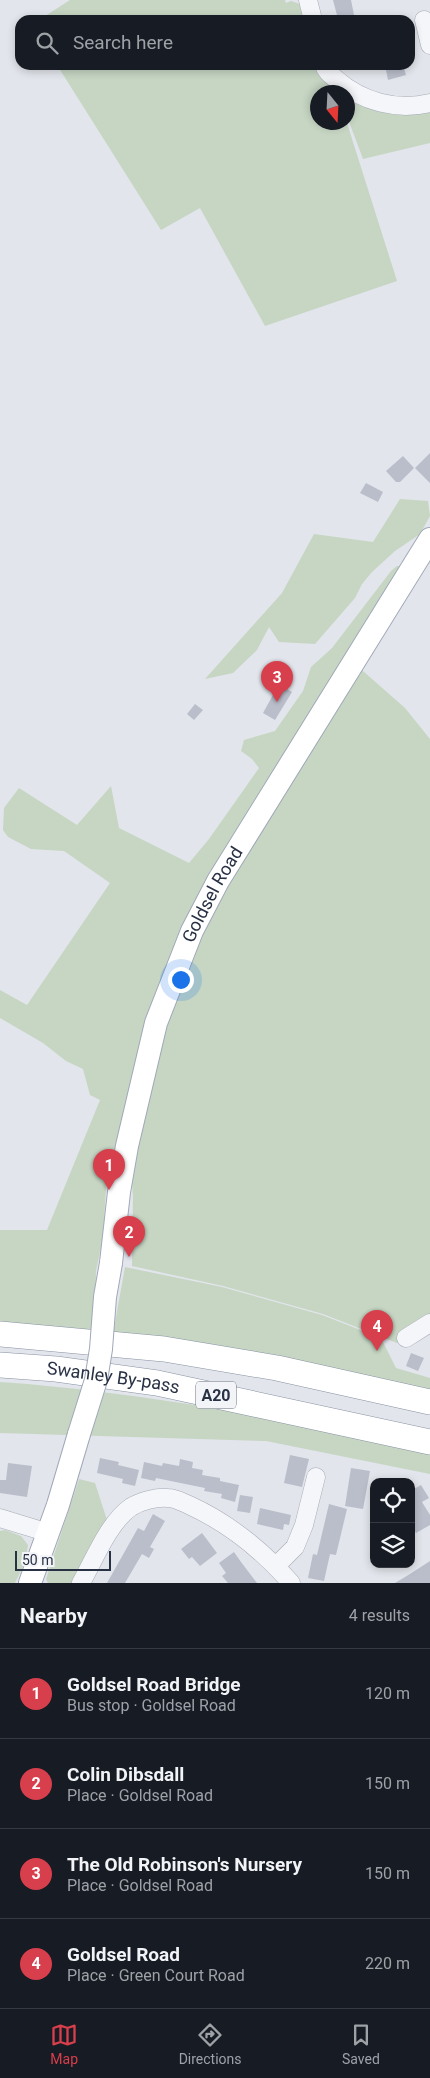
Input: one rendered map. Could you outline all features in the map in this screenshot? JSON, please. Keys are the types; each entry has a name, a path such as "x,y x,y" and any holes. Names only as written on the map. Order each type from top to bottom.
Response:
{"highway":[{"name":"Swanley By-pass","path":"0,1334 164,1349 277,1368 430,1402"},
{"name":"Swanley By-pass","path":"0,1365 56,1369 157,1383 430,1442"}],"main road":[{"name":"Goldsel Road","path":"30,1583 49,1534 96,1380 102,1349 105,1297 119,1192 126,1155 154,1032 192,931 218,881 430,539"}],"street":[{"path":"308,0 312,15"},
{"path":"424,20 430,45"},
{"path":"326,70 348,90 367,99 401,107 430,103"},
{"path":"406,1338 430,1323"},
{"path":"276,1566 295,1547 304,1525 316,1477"},
{"path":"81,1583 120,1517 131,1507 158,1498 169,1498 205,1512 240,1535 276,1566 291,1583"},
{"path":"0,1518 49,1534"}],"green space":[{"path":"70,0 285,0 286,3 291,1 300,4 304,15 47,15"},
{"path":"60,70 326,70 338,85 310,85 310,130 349,130 397,281 265,326 200,208 161,230"},
{"path":"355,95 430,110 430,143 363,159 352,130 355,130"},
{"path":"400,499 428,501 430,516 420,534 395,551 372,572 362,584 355,598 315,644 279,642 269,627 257,650 233,673 205,679 282,593 314,534 373,542"},
{"path":"400,566 218,881 118,1143 106,1188 103,1237 96,1271 95,1341 0,1333 0,1230 47,1230 100,1100 90,1095 83,1069 66,1061 43,1043 0,1018 0,990 27,1005 110,883 64,851 31,849 8,837 3,830 4,808 19,788 77,825 111,786 119,828 189,863 209,839 259,768 252,759 241,751 244,740 275,731 303,691 311,667 332,648 391,571"},
{"path":"355,664 405,708 430,739 430,1322 397,1343 323,1314 223,1286 132,1266 133,1196 129,1146 194,932"},
{"path":"125,1267 222,1287 322,1315 381,1338 396,1368 430,1378 430,1401 111,1345"},
{"path":"0,1382 137,1397 246,1413 325,1428 430,1454 430,1474 266,1441 0,1433"},
{"path":"79,1479 95,1483 107,1520 74,1583 48,1583 46,1579"},
{"path":"5,1530 21,1536 28,1545 25,1562 15,1583 0,1583 0,1531"}],"building":[{"path":"333,0 351,0 354,15 337,15"},
{"path":"386,70 404,70 406,75 388,80"},
{"path":"430,453 430,483 415,468"},
{"path":"403,456 414,468 400,482 396,482 386,471"},
{"path":"366,483 383,492 378,502 360,493"},
{"path":"279,684 292,692 275,720 263,713"},
{"path":"195,704 203,710 194,720 187,714"},
{"path":"411,1353 424,1358 418,1371 406,1366"},
{"path":"290,1455 309,1459 302,1487 284,1483"},
{"path":"100,1458 119,1462 118,1465 139,1470 135,1486 122,1483 123,1479 97,1473"},
{"path":"180,1459 193,1462 192,1468 203,1470 202,1475 220,1478 220,1481 239,1485 235,1502 221,1498 222,1494 204,1491 205,1488 156,1478 155,1481 141,1478 144,1462 162,1466 163,1463 179,1466"},
{"path":"8,1463 32,1466 27,1497 0,1493 0,1480 6,1480"},
{"path":"351,1468 370,1471 363,1509 345,1506"},
{"path":"421,1485 429,1498 422,1502 430,1515 430,1525 416,1533 415,1488"},
{"path":"240,1495 253,1497 250,1513 237,1511"},
{"path":"329,1504 347,1509 336,1555 330,1554 324,1581 308,1578 313,1554 317,1555"},
{"path":"260,1508 291,1515 289,1525 284,1524 283,1530 257,1524"},
{"path":"153,1514 165,1521 150,1547 154,1549 149,1558 142,1554 125,1583 107,1583 138,1528 144,1531"},
{"path":"202,1533 217,1553 200,1566 192,1557 189,1559 181,1549"},
{"path":"234,1552 257,1583 228,1583 222,1576 226,1573 219,1563"},
{"path":"430,1561 430,1583 395,1583 410,1574"}],"place":[{"name":"The Old Robinson's Nursery","path":"277,702"},
{"name":"Goldsel Road Bridge","path":"109,1190"},
{"name":"Colin Dibsdall","path":"129,1257"},
{"name":"Goldsel Road","path":"377,1351"}]}
